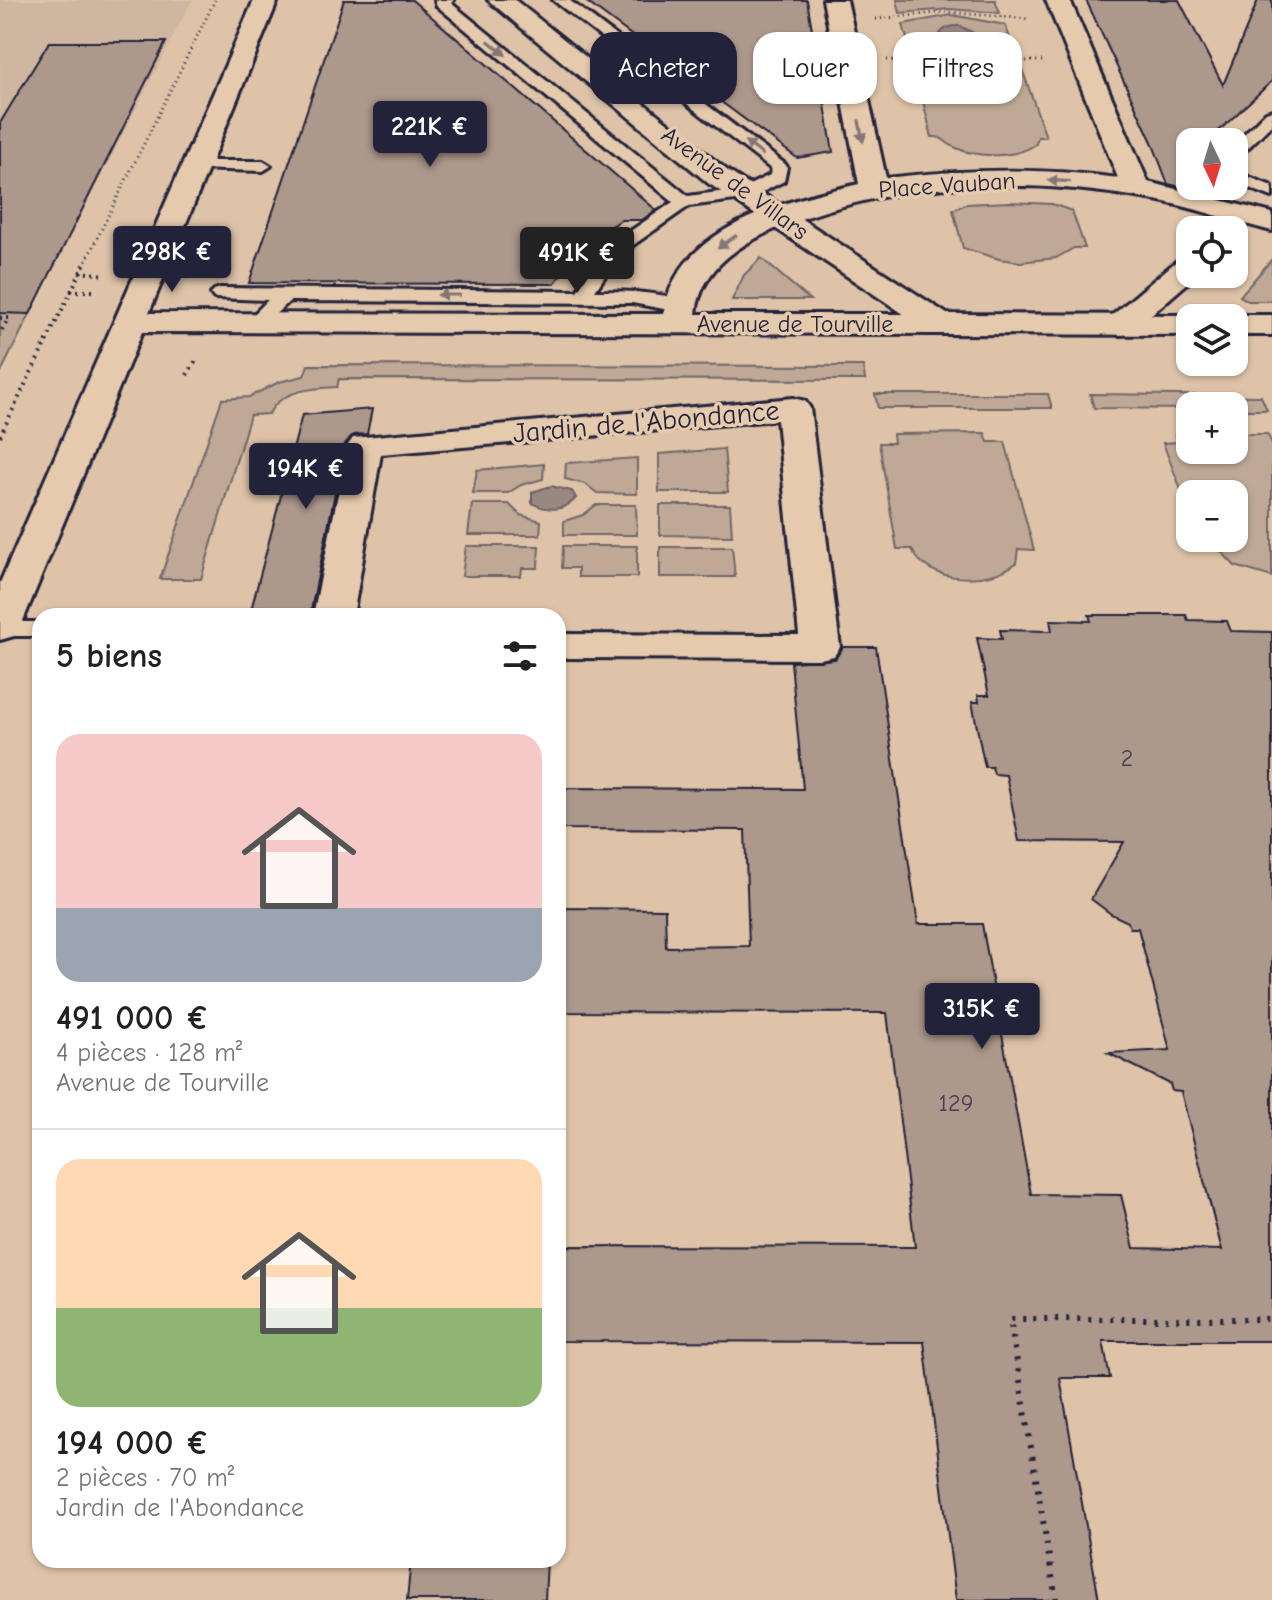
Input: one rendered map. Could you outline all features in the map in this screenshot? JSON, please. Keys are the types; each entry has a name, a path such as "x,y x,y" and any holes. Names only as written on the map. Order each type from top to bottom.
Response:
{"main road":[{"path":"0,628 266,0"},
{"name":"Avenue de Villars","path":"500,0 718,177 940,324"},
{"path":"835,0 875,189"},
{"path":"1058,0 1137,189"},
{"name":"Place Vauban","path":"680,314 697,268 715,250 739,234 777,216 823,200 875,189 938,181 1005,179 1137,189 1251,222"},
{"path":"1251,222 1271,191"},
{"path":"1120,325 1176,277"},
{"name":"Avenue de Tourville","path":"130,322 680,314 940,324 1176,325"},
{"path":"1248,325 1272,325"},
{"name":"Jardin de l'Abondance","path":"334,608 365,445 793,408 820,647 566,646"}],"lane":[{"path":"447,0 441,2 684,202"},
{"path":"560,0 779,167 778,177 745,194 684,202 613,251 583,296"},
{"path":"1248,139 1272,115"},
{"path":"196,166 263,166"},
{"path":"1248,182 1271,191"},
{"name":"Avenue de Tourville","path":"220,294 632,297 680,314"},
{"path":"255,322 285,295"},
{"path":"0,628 32,629"}],"path":[{"path":"0,436 215,0"},
{"path":"875,19 904,19 949,12 1001,19 1030,19"},
{"path":"885,60 968,68 1016,61 1044,61"},
{"path":"0,318 9,318 0,333"},
{"path":"1056,1600 1010,1319 1272,1319"}],"shaded area":[{"path":"0,0 192,0 34,306 0,305"},
{"path":"897,0 995,0 1000,13 950,9 900,13"},
{"path":"952,15 1005,25 1008,32 905,32 903,24"},
{"path":"960,26 972,32 942,32"},
{"path":"1022,69 1046,137 1038,137 1036,144 1018,152 985,155 963,151 932,137 924,104 1022,104"},
{"path":"966,204 1052,204 1072,211 1085,248 1074,248 1056,258 1020,262 963,248 953,210"},
{"path":"761,258 810,300 732,300 744,275"},
{"path":"1272,259 1272,301 1248,301 1240,296"},
{"path":"0,305 34,306 0,374"},
{"path":"308,365 863,366 865,380 339,379 337,387 298,392 281,400 269,414 250,415 201,579 160,579 222,399 249,397 279,382 304,376"},
{"path":"875,394 1048,394 1052,408 878,408"},
{"path":"1090,394 1176,395 1176,409 1094,408"},
{"path":"1248,396 1261,396 1267,410 1248,410"},
{"path":"985,433 988,442 1005,442 1034,550 1018,549 1016,563 991,575 944,575 919,561 912,549 897,549 879,443 894,443 893,434"},
{"path":"1248,434 1267,434 1272,443 1272,577 1235,566 1222,552 1248,552 1248,480 1177,480 1163,443 1176,442 1176,464 1248,464"},
{"path":"724,449 728,492 659,492 659,454"},
{"path":"637,458 637,494 597,493 585,484 565,479 566,463"},
{"path":"544,464 543,479 521,485 508,493 473,493 477,470"},
{"path":"551,486 572,491 576,498 566,506 555,509 532,503 532,492"},
{"path":"472,504 509,504 520,515 541,521 540,535 468,535"},
{"path":"596,505 636,505 637,535 564,535 564,521 583,515"},
{"path":"660,505 730,505 732,536 660,535"},
{"path":"466,546 539,546 538,568 522,568 521,576 462,576"},
{"path":"563,546 637,546 637,577 578,577 578,568 562,568"},
{"path":"660,547 732,547 735,577 660,577"}],"building":[{"path":"344,0 412,0 656,210 642,220 621,220 594,238 554,284 249,283"},
{"path":"584,0 807,0 812,32 753,32 753,104 825,104 833,152 797,158 724,104 737,104 737,32 627,32"},
{"path":"1086,0 1179,0 1223,85 1258,0 1272,0 1272,81 1222,128 1176,128 1176,186 1168,184 1152,142"},
{"path":"49,42 166,42 30,314 0,313 0,123"},
{"path":"372,409 367,434 353,435 345,444 311,608 252,608 302,415"},
{"path":"1089,615 1186,615 1188,620 1227,621 1231,631 1272,632 1272,1341 1103,1341 1110,1378 1060,1378 1099,1600 956,1600 924,1342 566,1341 566,1246 915,1247 887,1013 566,1012 566,908 665,909 666,947 749,946 745,830 566,829 566,788 803,789 791,662 835,659 843,647 876,647 918,924 982,924 1031,1194 1121,1195 1134,1248 1222,1250 1181,1092 1172,1091 1170,1084 1108,1053 1170,1050 1138,928 1130,928 1128,922 1091,899 1124,842 1019,841 1006,775 994,774 992,767 985,767 981,748 972,702 979,702 978,695 989,695 977,638 1002,639 1000,630 1052,631 1050,620 1091,621"},
{"path":"410,1568 547,1568 545,1600 407,1600"}]}
